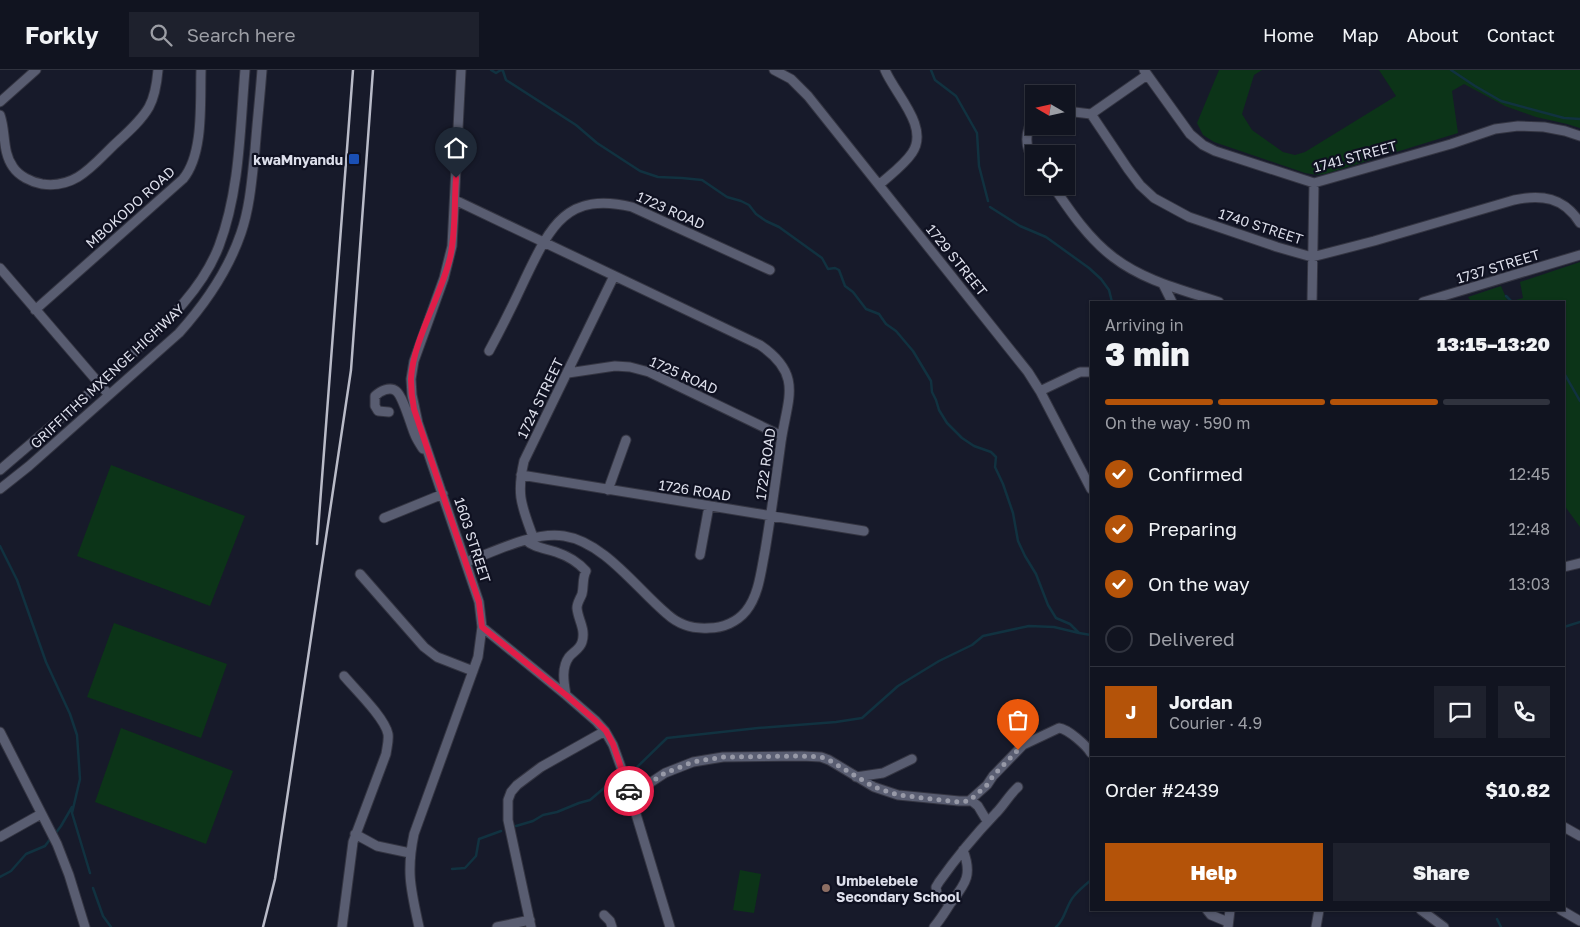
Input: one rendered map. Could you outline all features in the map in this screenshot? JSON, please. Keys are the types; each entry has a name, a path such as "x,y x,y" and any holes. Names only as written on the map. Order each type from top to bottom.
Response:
{"street":[{"path":"0,102 36,70"},
{"path":"0,115 6,152 12,166 21,176 35,183 52,185 67,183 81,176 140,119 149,107 154,94 158,70"},
{"name":"MBOKODO ROAD","path":"35,310 189,172 197,149 201,70"},
{"name":"GRIFFITHS MXENGE HIGHWAY","path":"0,470 100,384 177,310 196,287 211,264 226,223 234,184 245,70"},
{"name":"GRIFFITHS MXENGE HIGHWAY","path":"0,490 179,333 216,285 232,256 248,205 262,70"},
{"name":"1603 STREET","path":"419,927 411,892 410,853 414,834 478,657 482,627 479,602 414,409 411,379 420,342 450,259 454,231 461,70"},
{"name":"1729 STREET","path":"774,70 790,79 808,96 1028,372 1040,391 1090,487"},
{"path":"879,185 909,157 917,144 915,122 885,70"},
{"path":"1075,112 1091,114 1145,72"},
{"name":"1741 STREET","path":"1145,72 1190,134 1203,145 1215,151 1314,183 1451,144 1495,129 1518,126 1544,126 1580,136"},
{"name":"1740 STREET","path":"1091,114 1128,169 1140,185 1154,198 1189,216 1277,247 1312,257 1530,196 1544,197 1558,202 1569,209 1580,223"},
{"path":"1312,301 1314,183"},
{"path":"1059,195 1094,239 1112,256 1129,268 1162,284 1216,301"},
{"name":"1722 ROAD","path":"455,200 760,345 783,366 789,378 789,402 761,572 747,610 733,622 712,628 692,628 674,620 588,543 563,536 529,539 466,562"},
{"name":"1723 ROAD","path":"489,351 505,322 543,241 552,228 566,214 587,204 601,202 617,203 632,207 770,270"},
{"name":"1737 STREET","path":"1430,301 1580,255"},
{"path":"0,268 109,395"},
{"name":"1724 STREET","path":"529,539 521,504 520,485 524,462 614,276"},
{"path":"1162,284 1171,301"},
{"name":"1725 ROAD","path":"568,373 615,366 639,369 649,372 782,436"},
{"path":"1040,391 1080,372 1090,372"},
{"path":"389,412 378,411 375,406 375,396 381,391 392,389 398,392 415,434 427,458 431,461"},
{"path":"608,490 626,440"},
{"name":"1726 ROAD","path":"521,475 864,530"},
{"path":"384,518 444,494"},
{"path":"700,555 708,506"},
{"path":"529,539 534,546 566,556 578,562 586,571 582,581 582,592 577,604 577,611 583,627 582,642 568,659 565,667 564,683 566,695"},
{"path":"1565,567 1580,563"},
{"path":"360,574 424,647 437,657 473,670"},
{"path":"482,627 566,695 606,731 613,744 630,796 670,927"},
{"path":"342,927 351,850 355,834 386,754 388,734 382,721 344,676"},
{"path":"969,801 987,785 993,776 1023,745 1058,728 1064,729 1080,740 1090,752"},
{"path":"497,927 531,924 508,820 508,800 511,792 517,785 541,767 606,731"},
{"path":"0,732 57,844 85,927"},
{"path":"630,796 665,773 693,762 723,757 821,757 874,787 898,795 959,802 969,801 978,806 987,821"},
{"path":"856,777 883,773 912,759"},
{"path":"950,904 937,894 936,887 962,850 1018,787"},
{"path":"0,836 41,814"},
{"path":"1565,828 1580,836"},
{"path":"355,834 377,846 410,853"},
{"path":"934,927 964,887 967,861 962,850"},
{"path":"1208,911 1228,924 1230,911"},
{"path":"1318,926 1319,911"},
{"path":"1422,911 1444,927"},
{"path":"1563,911 1580,921"},
{"path":"604,915 610,921 612,927"}],"green space":[{"path":"1219,70 1262,70 1254,75 1242,114 1252,130 1283,152 1295,155 1305,152 1396,96 1379,70 1580,70 1580,128 1536,117 1505,106 1464,84 1452,91 1458,133 1317,175 1305,173 1214,142 1203,135 1197,123"},
{"path":"1580,262 1580,527 1565,506 1565,301 1512,301 1523,298 1520,282"},
{"path":"1501,286 1508,301 1470,301 1468,297"},
{"path":"111,465 245,516 210,606 77,556"},
{"path":"114,623 227,664 201,738 87,697"},
{"path":"121,728 233,771 206,844 95,802"},
{"path":"740,870 761,874 754,913 733,910"}],"waterway":[{"path":"491,70 496,73 501,70"},
{"path":"501,70 506,80 576,125 597,143 640,171 658,177 702,180 727,197 749,205 756,214 779,227 822,258 828,269 835,268 839,270 845,286 853,292 866,309 879,314 886,324 896,331 913,351 931,381 932,392 939,410 947,423 962,438 974,446 991,452 996,457 995,467 1013,513 1018,541 1036,574 1048,605 1056,618 1070,624 1079,633 1090,635"},
{"path":"931,70 935,80 956,96 977,133 979,166 988,201"},
{"path":"1451,70 1501,101 1564,118 1580,119"},
{"path":"990,207 1020,226 1046,237 1089,268 1109,290 1112,301"},
{"path":"1506,296 1511,301"},
{"path":"1565,375 1580,401"},
{"path":"0,546 17,580 46,662 70,714 77,735 80,779 72,813 90,873"},
{"path":"1565,627 1580,622"},
{"path":"628,773 634,770 667,738 862,718 898,686 939,661 972,645 983,636 1029,626 1054,627 1079,633"},
{"path":"516,826 590,800 619,778"},
{"path":"55,834 72,807"},
{"path":"452,869 465,868 476,856 479,839 501,831"},
{"path":"0,877 11,871 26,854 45,846 51,838"},
{"path":"1056,927 1074,896 1090,881"},
{"path":"93,888 103,916 111,927"},
{"path":"1497,919 1501,927"}],"railway":[{"path":"317,544 353,70"},
{"path":"263,927 275,879 351,370 373,70"}],"way so far":[{"path":"629,791 630,796 665,773 693,762 723,757 802,756 821,757 829,760 874,787 898,795 959,802 969,801 987,785 1018,750"}],"place":[{"name":"kwaMnyandu","path":"354,159"},
{"name":"Umbelebele Secondary School","path":"826,888"}],"route":[{"path":"456,178 454,231 450,259 414,361 411,379 414,409 479,602 482,627 566,695 606,731 613,744 629,791"}]}
